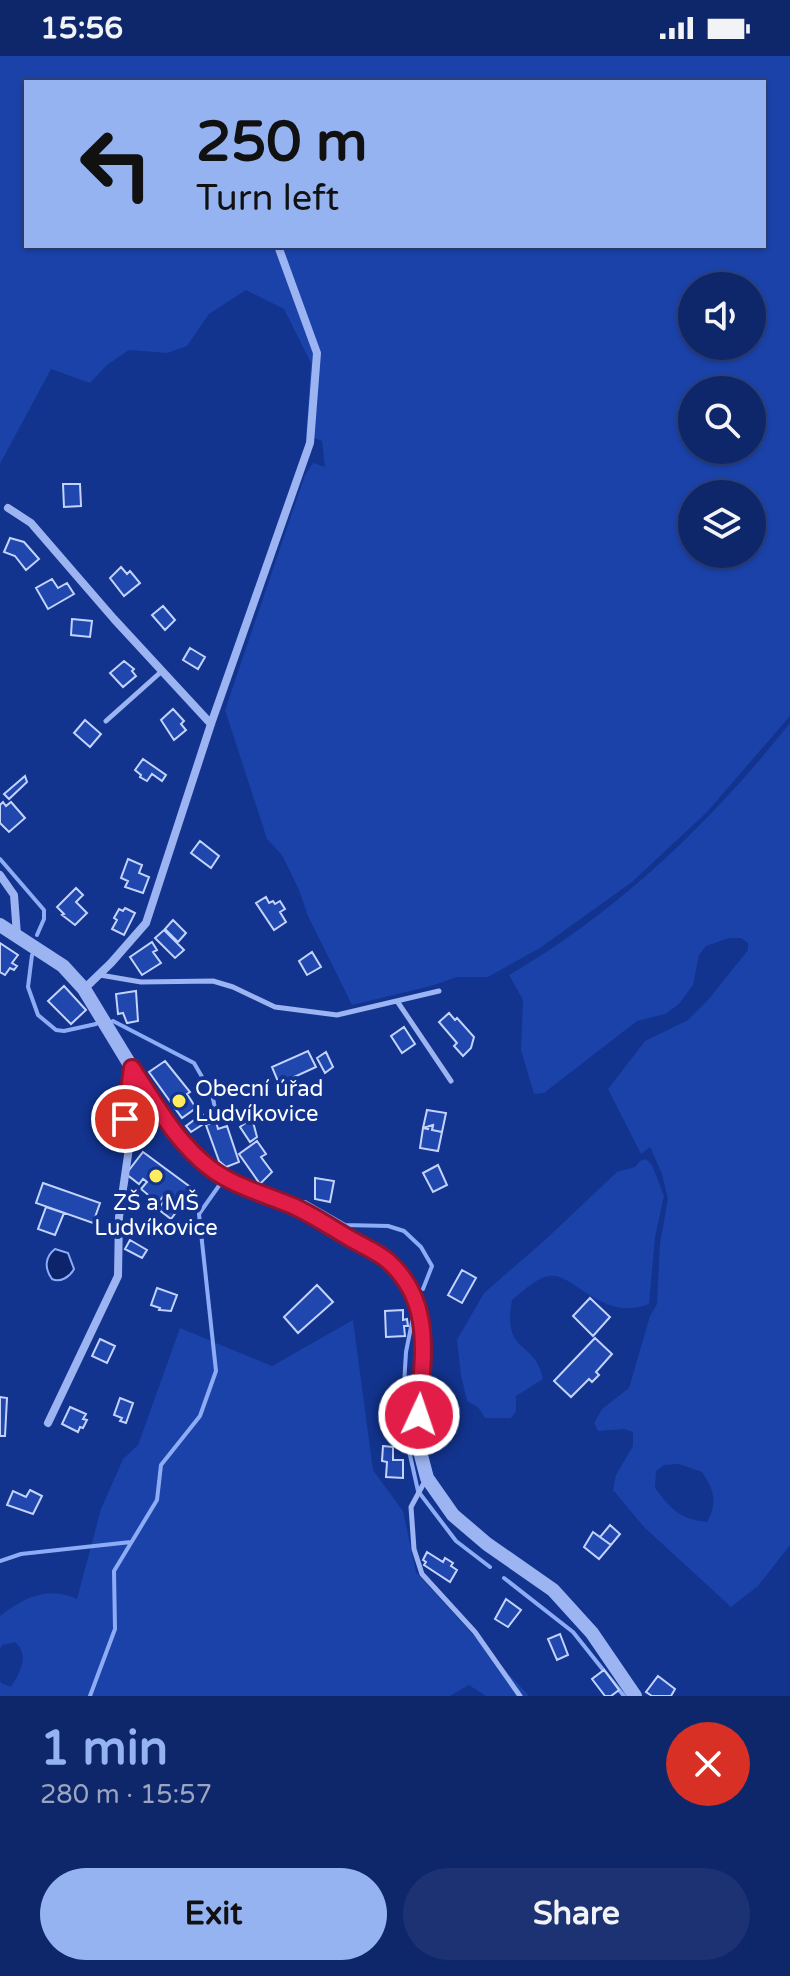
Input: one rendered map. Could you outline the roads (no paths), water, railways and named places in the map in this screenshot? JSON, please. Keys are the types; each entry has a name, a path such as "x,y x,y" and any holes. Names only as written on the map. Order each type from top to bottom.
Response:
{"street":[{"path":"84,989 146,923 211,724 310,443 317,353 279,248"},
{"path":"8,508 31,523 211,724"},
{"path":"0,875 14,895 17,935"},
{"path":"0,925 63,966 84,989 132,1068 190,1150 224,1178 296,1207 387,1260 409,1286 420,1308 423,1338 417,1440 424,1482 453,1515 487,1544 553,1590 592,1633 635,1696"},
{"path":"48,1423 118,1276 119,1217 129,1148 125,1119 132,1068"}],"lane":[{"path":"106,721 162,671"},
{"path":"100,975 141,982 213,981 275,1007 337,1015 439,991"},
{"path":"397,1001 451,1081"},
{"path":"424,1482 413,1501 410,1522 422,1574 475,1632 520,1696"}],"waterway":[{"path":"0,859 44,910 44,919 37,935"},
{"path":"32,955 28,987 38,1015 56,1030 96,1024"},
{"path":"113,1021 194,1063 212,1094 216,1113"},
{"path":"90,1696 115,1629 114,1571 157,1500 161,1465 200,1416 216,1371 199,1214 223,1180"},
{"path":"305,1202 345,1225 388,1226 404,1231 421,1247 432,1266 423,1289"},
{"path":"413,1317 406,1352 402,1419 418,1491 456,1541 490,1567"},
{"path":"0,1561 21,1554 131,1542"},
{"path":"504,1578 573,1632 624,1696"}],"place":[{"name":"Obecní úřad Ludvíkovice","path":"179,1101"},
{"name":"ZŠ a MŠ Ludvíkovice","path":"156,1176"}]}
